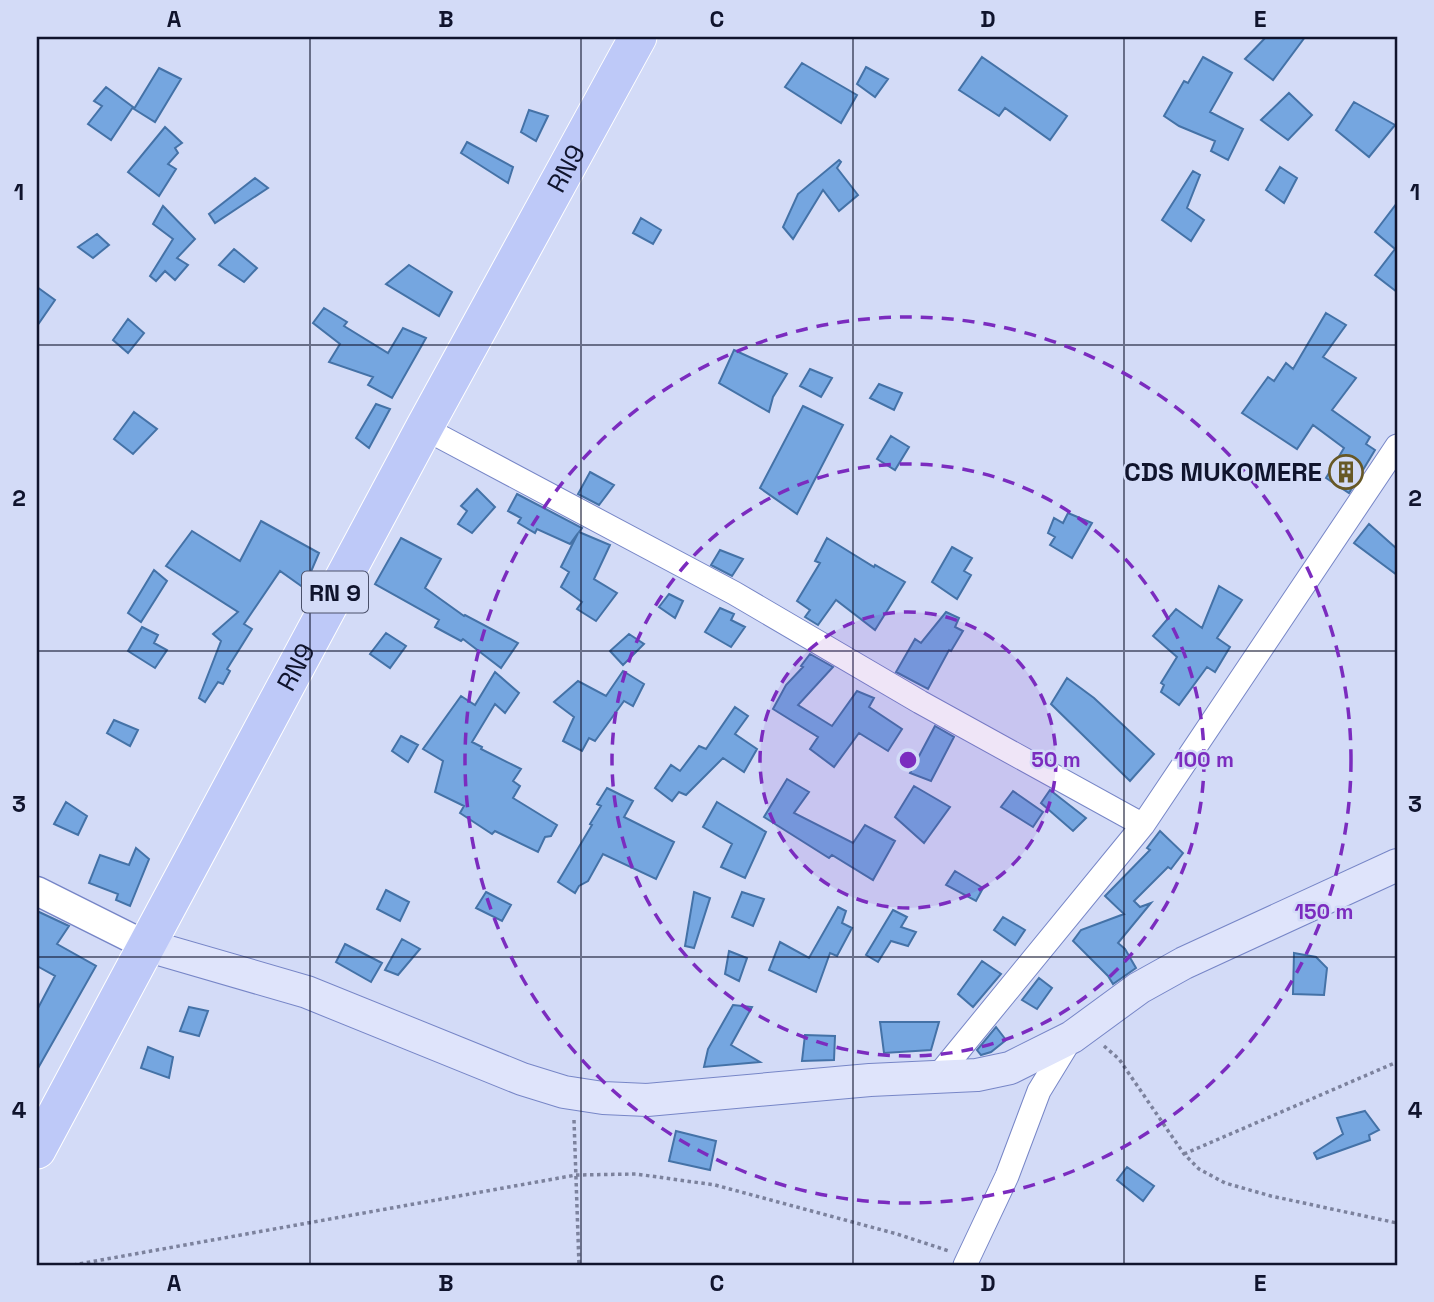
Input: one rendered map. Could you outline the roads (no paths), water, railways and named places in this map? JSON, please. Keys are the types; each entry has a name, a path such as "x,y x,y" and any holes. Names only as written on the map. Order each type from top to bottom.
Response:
{"main road":[{"name":"RN9","path":"37,1150 424,428 638,37"},
{"path":"145,945 307,992 522,1079 564,1092 603,1098 647,1100 870,1080 977,1075 1010,1068 1072,1037 1139,988 1184,963 1397,865"}],"street":[{"path":"424,428 734,593 920,702 1143,825"},
{"path":"936,1078 1143,825 1397,446"},
{"path":"37,891 145,945"},
{"path":"967,1261 1007,1176 1038,1091 1072,1037"}],"place":[{"name":"CDS MUKOMERE","path":"1346,472"}]}
